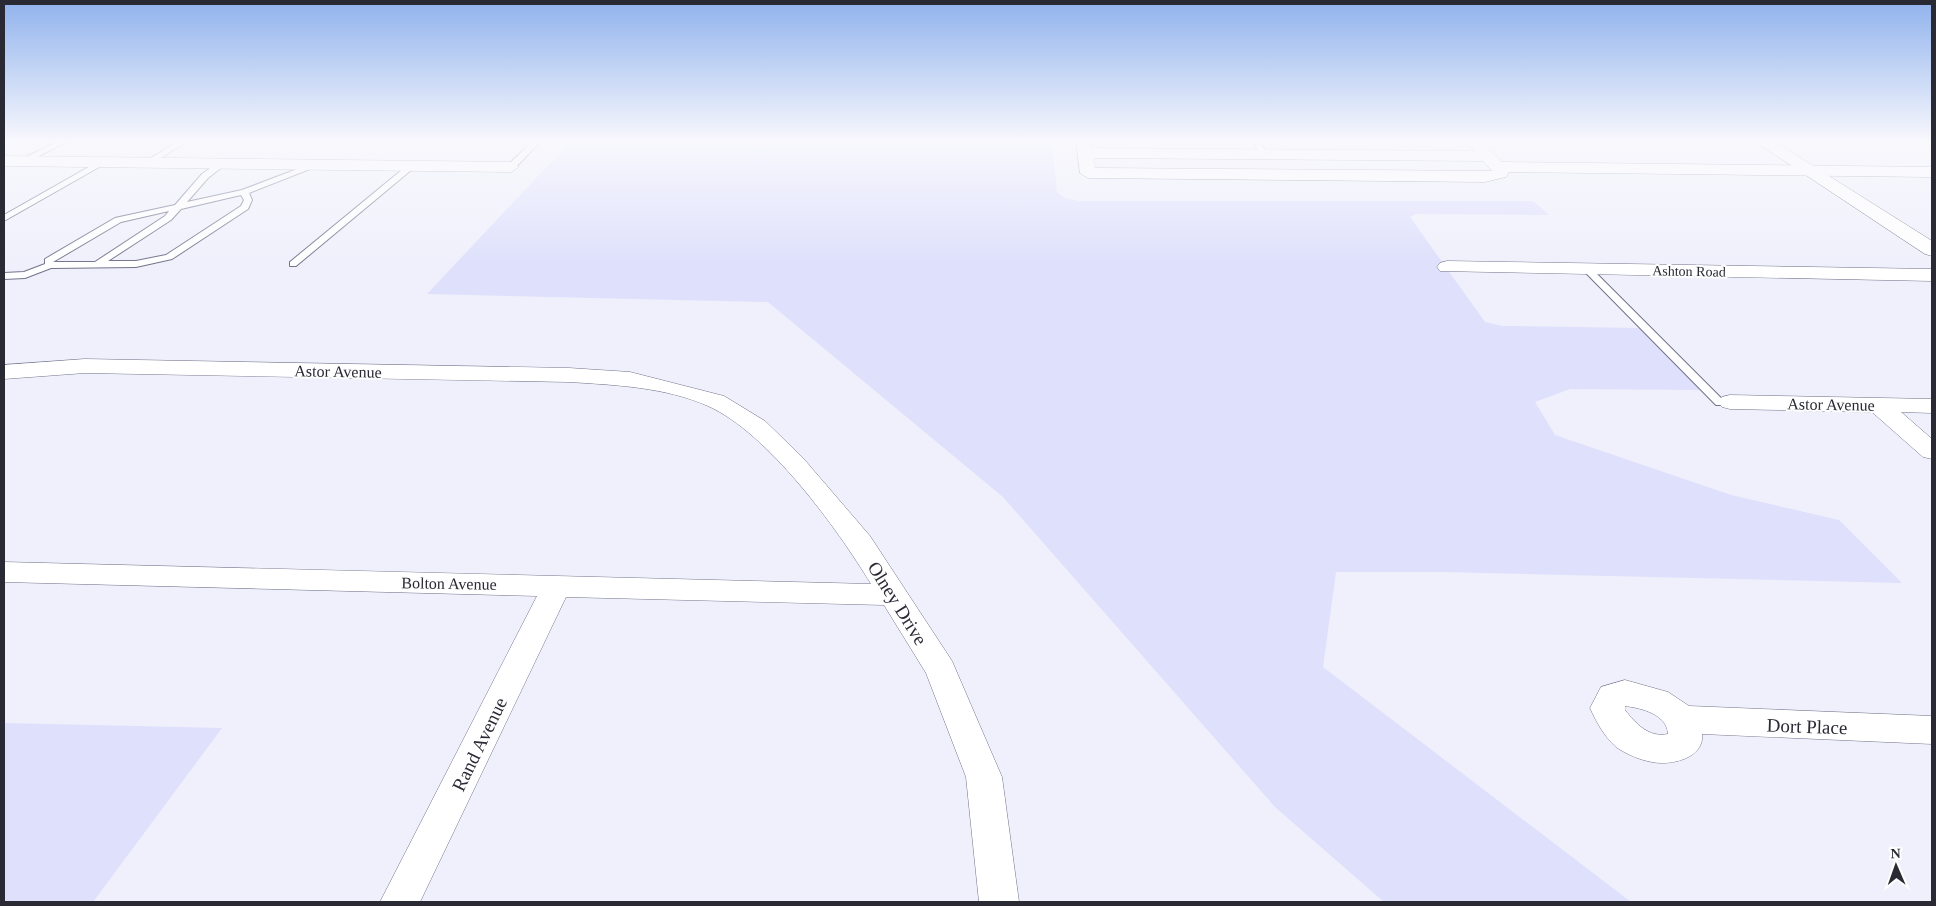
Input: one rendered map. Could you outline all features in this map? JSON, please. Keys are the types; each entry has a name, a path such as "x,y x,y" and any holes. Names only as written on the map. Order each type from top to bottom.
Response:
{"street":[{"path":"1827,182 1932,250"},
{"name":"Ashton Road","path":"1447,266 1932,275"},
{"name":"Astor Avenue","path":"4,372 85,366 569,374 630,378 672,388"},
{"name":"Olney Drive","path":"672,388 716,401 756,426 794,463 860,543 894,595 941,670 984,777 999,902"},
{"name":"Astor Avenue","path":"1725,403 1932,406"},
{"path":"1878,406 1932,452"},
{"name":"Bolton Avenue","path":"4,572 894,595"},
{"name":"Rand Avenue","path":"400,902 557,586"},
{"name":"Dort Place","path":"1682,719 1734,723 1932,730"}],"lane":[{"path":"4,218 68,182"},
{"path":"98,264 168,218 181,206 200,182"},
{"path":"50,265 48,261 118,220 244,192 270,182"},
{"path":"293,264 392,182"},
{"path":"4,276 25,275 50,265 136,264 169,257 245,207 248,200 244,192"},
{"path":"1587,269 1725,403"}],"shaded area":[{"path":"532,182 1056,182 1057,192 1065,198 1078,201 1533,201 1549,215 1416,214 1410,217 1485,322 1502,326 1640,328 1701,390 1570,389 1535,402 1555,435 1731,495 1839,520 1902,583 1446,572 1336,572 1323,667 1631,902 1384,902 1275,807 1003,497 768,302 427,294"},
{"path":"4,723 222,728 93,902 4,902"}]}
